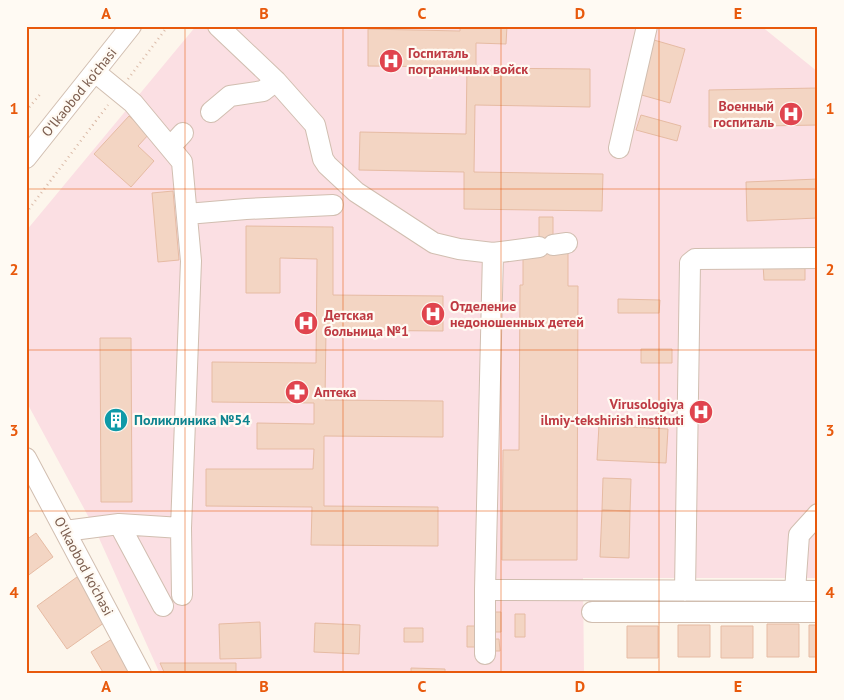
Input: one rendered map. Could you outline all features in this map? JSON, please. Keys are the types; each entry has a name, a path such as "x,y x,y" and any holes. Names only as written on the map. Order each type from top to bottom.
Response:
{"street":[{"name":"Oʻlkaobod ko'chasi","path":"26,158 131,26"},
{"path":"218,26 276,81 315,125 323,160 327,165 356,192 434,243 459,249 493,253 553,245"},
{"path":"619,148 646,26"},
{"path":"95,72 177,140 182,162 191,261 181,528 182,595"},
{"path":"211,112 230,96 263,91 276,81"},
{"path":"187,214 333,205"},
{"path":"485,654 493,253"},
{"path":"685,591 690,263 695,259 818,258"},
{"name":"Oʻlkaobod ko'chasi","path":"26,458 32,482 65,532 141,674"},
{"path":"795,591 799,535 818,514"},
{"path":"65,532 118,524 181,528"},
{"path":"118,524 164,606"},
{"path":"485,590 818,591"},
{"path":"592,612 818,612"}],"path":[{"path":"26,213 168,26"},
{"path":"814,26 818,30"},
{"path":"26,111 42,92"}],"shaded area":[{"name":"Детская больница №1","path":"196,26 761,26 818,72 818,578 583,578 584,674 160,674 94,527 26,401 26,231"}],"building":[{"path":"460,26 507,26 506,44 476,43 476,68 590,69 590,107 475,105 474,172 603,174 602,211 464,209 464,172 359,170 360,132 466,134 467,67 368,66 368,29 460,31"},
{"path":"654,40 685,49 670,103 638,94"},
{"path":"818,88 818,125 709,127 709,90"},
{"path":"641,115 681,126 677,141 636,130"},
{"path":"129,116 149,134 138,146 154,161 131,187 94,154"},
{"path":"818,179 818,218 747,221 746,182"},
{"path":"173,191 179,260 158,262 152,193"},
{"path":"539,217 553,217 553,252 568,252 568,286 578,286 577,560 502,560 503,450 519,450 520,285 523,285 523,252 539,252"},
{"path":"246,226 333,227 333,295 443,296 443,331 326,330 325,400 443,401 443,437 324,436 324,506 438,507 438,546 311,545 312,507 206,506 206,469 313,469 314,449 257,449 257,423 314,424 314,403 212,402 212,362 316,363 317,259 280,258 280,293 246,293"},
{"path":"763,264 805,264 805,280 764,280"},
{"path":"618,299 660,300 659,313 618,313"},
{"name":"Поликлиника №54","path":"100,338 131,338 132,502 101,502"},
{"path":"641,349 672,349 672,363 641,363"},
{"path":"599,425 668,429 666,463 597,460"},
{"path":"603,478 631,479 630,511 602,510"},
{"path":"602,510 630,511 629,558 600,557"},
{"path":"36,533 53,557 26,577 26,540"},
{"path":"77,577 108,620 67,649 37,606"},
{"path":"493,612 501,612 501,632 493,632"},
{"path":"515,614 525,614 525,637 515,637"},
{"path":"260,622 261,658 220,659 219,624"},
{"path":"315,623 360,625 359,654 314,652"},
{"path":"767,624 799,624 799,657 767,657"},
{"path":"678,625 710,625 710,657 678,657"},
{"path":"809,625 818,625 818,657 809,657"},
{"path":"467,626 481,626 481,647 467,647"},
{"path":"627,626 658,626 658,658 627,658"},
{"path":"721,626 753,626 753,658 721,658"},
{"path":"404,628 423,628 423,642 404,642"},
{"path":"112,639 131,674 104,674 91,652"},
{"path":"493,639 499,639 500,651 493,651"},
{"path":"160,663 236,663 236,674 165,674"},
{"path":"411,668 445,669 445,674 411,674"}],"place":[{"name":"Госпиталь пограничных войск","path":"391,61"},
{"name":"Военный госпиталь","path":"791,114"},
{"name":"Отделение недоношенных детей","path":"433,314"},
{"name":"Детская больница №1","path":"306,323"},
{"name":"Аптека","path":"297,392"},
{"name":"Virusologiya ilmiy-tekshirish instituti","path":"701,412"},
{"name":"Поликлиника №54","path":"116,420"}]}
